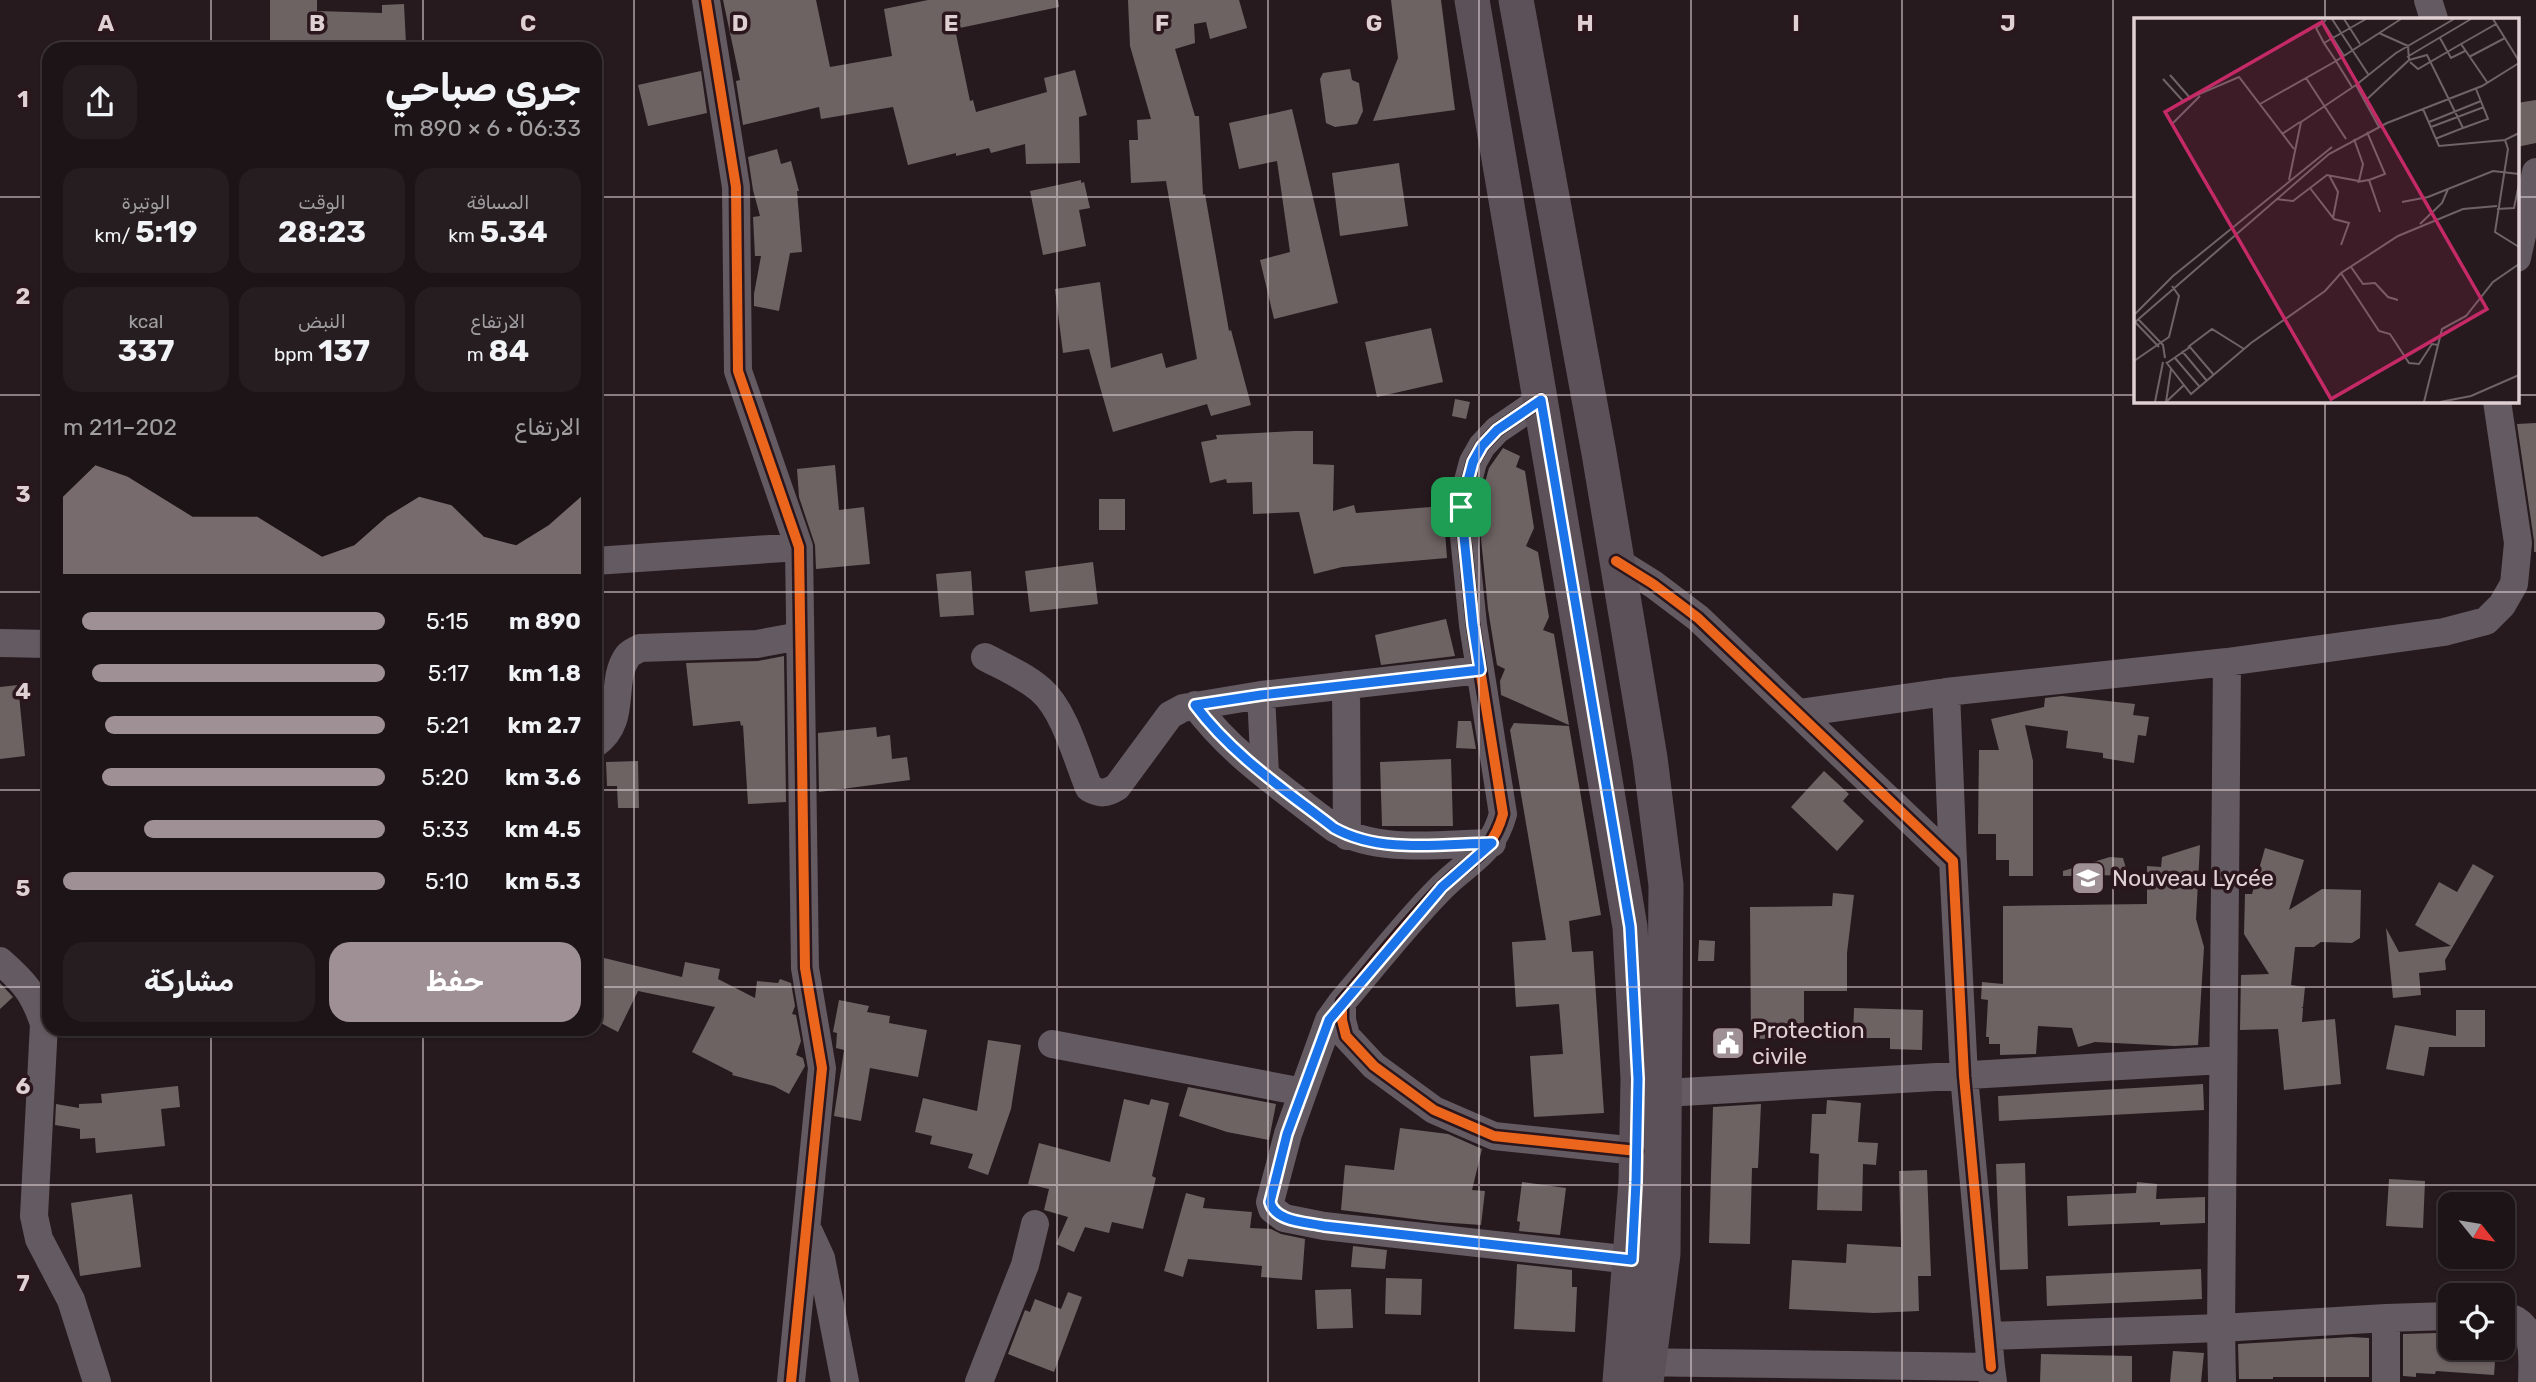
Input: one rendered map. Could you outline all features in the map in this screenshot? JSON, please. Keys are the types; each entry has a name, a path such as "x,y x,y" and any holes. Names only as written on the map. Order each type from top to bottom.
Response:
{"main road":[{"path":"1472,0 1630,927 1638,1079 1632,1260 1634,1372"},
{"path":"1516,0 1599,453 1654,781 1666,885 1663,1254 1634,1372"}],"street":[{"path":"706,0 736,187 738,370 799,547 805,968 822,1068 791,1382"},
{"path":"2428,0 2434,18"},
{"path":"2518,255 2530,220 2536,172"},
{"path":"1541,400 1497,430 1482,446 1473,462 1461,507 1473,625 1503,814 1492,843 1442,887 1329,1020 1287,1134 1270,1202 1272,1209 1283,1218 1324,1226 1632,1260"},
{"path":"1799,713 1946,691 2227,662 2444,632 2486,621 2502,605 2514,584 2518,543 2497,402"},
{"path":"602,561 799,547"},
{"path":"1616,561 1653,584 1698,618 1953,861"},
{"path":"602,738 615,717 622,668 627,655 640,648 757,644 800,636"},
{"path":"0,643 42,644"},
{"path":"985,657 1017,673 1042,691 1056,708 1089,788 1098,793 1108,793 1117,788 1170,715 1184,708 1261,695 1480,670"},
{"path":"2222,1382 2227,662"},
{"path":"1346,685 1347,836"},
{"path":"1634,1372 1992,1374 1964,1076 1946,691"},
{"path":"1261,695 1265,774"},
{"path":"1195,705 1212,729 1265,774 1347,836 1392,845 1492,843"},
{"path":"0,961 27,985 37,1000 42,1017"},
{"path":"1342,1002 1342,1020 1346,1036 1374,1066 1434,1110 1494,1136 1637,1151"},
{"path":"43,1036 34,1216 39,1239 71,1300 97,1382"},
{"path":"1052,1044 1303,1092"},
{"path":"1665,1093 2223,1060"},
{"path":"979,1382 1025,1265 1035,1224"},
{"path":"806,1225 821,1258 845,1382"},
{"path":"1988,1336 2221,1328 2438,1316"},
{"path":"2515,1317 2528,1326 2533,1340 2532,1382"},
{"path":"2386,1318 2386,1382"}],"building":[{"path":"270,0 317,0 317,11 382,13 382,5 404,4 406,42 270,42"},
{"path":"723,0 816,0 830,67 892,56 884,9 928,0 1058,0 1059,7 955,29 970,101 973,100 976,112 1047,92 1044,78 1075,70 1087,115 1079,117 1080,163 1026,164 1025,144 991,153 989,148 956,156 956,153 908,165 893,107 821,119 819,107 743,125 736,81 740,80"},
{"path":"1128,0 1239,0 1247,28 1210,39 1206,22 1194,24 1195,43 1175,49 1195,116 1199,116 1203,195 1205,194 1229,331 1231,330 1251,405 1211,416 1207,404 1113,432 1089,349 1063,353 1055,289 1100,282 1111,368 1162,353 1166,368 1197,359 1166,181 1131,183 1129,140 1138,140 1137,120 1151,119 1130,46"},
{"path":"1391,0 1441,0 1455,110 1373,121 1398,58"},
{"path":"1350,69 1352,80 1359,83 1363,111 1357,124 1335,127 1326,123 1320,79 1323,73"},
{"path":"701,71 707,113 648,126 638,85"},
{"path":"2536,100 2536,143 2518,147 2518,103"},
{"path":"1292,109 1338,303 1274,319 1260,260 1290,252 1277,161 1239,169 1229,123"},
{"path":"777,149 781,164 791,161 799,191 802,252 790,253 779,311 754,306 761,256 755,256 753,217 760,216 748,157"},
{"path":"1399,163 1408,226 1340,236 1332,173"},
{"path":"1081,180 1081,183 1084,182 1090,208 1079,210 1086,246 1043,255 1030,191"},
{"path":"1431,328 1443,382 1377,397 1365,342"},
{"path":"1455,399 1470,402 1466,419 1452,416"},
{"path":"2536,423 2536,552 2534,552 2517,424"},
{"path":"1313,431 1313,464 1334,465 1333,511 1354,505 1356,513 1443,506 1447,558 1342,567 1314,574 1299,512 1253,514 1252,482 1227,483 1226,479 1210,483 1201,442 1217,439 1216,435"},
{"path":"1503,448 1520,456 1516,467 1525,471 1534,528 1526,546 1538,552 1549,617 1543,630 1554,634 1569,725 1501,695 1500,681 1505,669 1497,665 1488,609 1478,508 1489,468"},
{"path":"835,465 839,510 864,507 870,564 816,569 815,545 799,497 797,469"},
{"path":"1099,499 1125,499 1125,530 1099,530"},
{"path":"1093,562 1098,604 1030,612 1025,571"},
{"path":"971,571 974,615 940,617 936,574"},
{"path":"1446,619 1455,656 1381,665 1375,635"},
{"path":"784,656 786,802 748,804 743,725 741,726 740,721 693,726 686,663 758,661"},
{"path":"18,685 25,756 0,759 0,687"},
{"path":"2062,696 2135,704 2133,715 2149,717 2146,736 2138,735 2134,763 2103,758 2103,753 2066,748 2068,731 2025,725 2033,761 2033,876 2009,876 2009,860 1996,860 1996,834 1978,834 1979,750 1999,750 1991,719 2044,707 2045,698"},
{"path":"1458,721 1471,721 1476,749 1456,748"},
{"path":"1514,723 1569,726 1601,915 1569,921 1572,952 1593,951 1604,1113 1534,1117 1530,1056 1563,1054 1559,1004 1516,1007 1512,942 1546,940 1510,730"},
{"path":"876,727 877,737 890,735 892,759 907,757 910,780 819,792 818,733"},
{"path":"1451,759 1453,826 1382,826 1380,762"},
{"path":"638,761 639,808 618,808 617,786 607,786 606,762"},
{"path":"1824,771 1849,794 1843,801 1864,821 1837,851 1791,807"},
{"path":"2200,845 2196,919 2204,947 2198,1045 2095,1042 2078,1047 2072,1028 2038,1026 2036,1054 2000,1055 2000,1044 1989,1044 1989,1037 1986,1037 1988,1000 1981,999 1982,982 2003,984 2003,906 2147,904 2147,866 2161,867 2162,857"},
{"path":"2265,848 2304,860 2289,910 2322,889 2361,890 2360,938 2352,943 2321,942 2314,947 2295,947 2291,985 2305,987 2301,1007 2302,1022 2335,1019 2341,1084 2284,1090 2278,1029 2240,1030 2241,975 2269,974 2244,934 2245,894 2252,894"},
{"path":"2110,857 2123,858 2128,875 2063,876 2063,871"},
{"path":"2473,864 2494,876 2445,960 2446,970 2419,973 2421,995 2393,998 2386,928 2399,952 2451,946 2415,925 2439,882 2457,892"},
{"path":"1833,893 1854,895 1847,953 1847,991 1804,991 1804,1038 1751,1039 1750,907 1832,906"},
{"path":"1699,940 1715,941 1714,961 1698,961"},
{"path":"602,957 682,977 685,962 720,969 718,979 755,998 757,981 778,983 780,979 791,983 795,1006 792,1014 796,1015 801,1041 796,1055 803,1058 805,1066 789,1094 774,1086 732,1075 733,1073 692,1052 715,1007 638,991 618,1032 602,1024"},
{"path":"0,983 13,997 0,1009"},
{"path":"839,1000 869,1006 867,1012 890,1016 889,1023 927,1030 918,1077 870,1068 861,1121 834,1116 844,1050 836,1048 837,1033 833,1032"},
{"path":"1854,1008 1923,1010 1922,1050 1890,1049 1890,1038 1853,1038"},
{"path":"2456,1010 2485,1010 2485,1047 2429,1047 2424,1076 2386,1069 2395,1025 2456,1036"},
{"path":"988,1040 1021,1045 1011,1109 988,1175 968,1168 973,1154 930,1144 932,1136 915,1132 923,1098 977,1111"},
{"path":"2203,1084 2204,1110 1999,1121 1998,1096"},
{"path":"178,1086 180,1107 161,1109 165,1146 96,1153 95,1138 80,1139 80,1129 55,1125 56,1104 79,1108 79,1104 102,1103 101,1094"},
{"path":"1188,1087 1276,1104 1269,1140 1227,1132 1179,1116"},
{"path":"1124,1099 1149,1105 1151,1099 1169,1103 1152,1176 1156,1178 1143,1229 1112,1222 1109,1233 1085,1227 1074,1252 1056,1244 1068,1217 1044,1210 1049,1189 1028,1184 1039,1143 1110,1162"},
{"path":"1827,1100 1861,1103 1858,1142 1878,1143 1876,1165 1863,1164 1862,1211 1817,1210 1819,1154 1810,1153 1812,1114 1826,1114"},
{"path":"1761,1104 1758,1168 1752,1168 1750,1244 1709,1243 1713,1107"},
{"path":"1400,1128 1448,1134 1482,1149 1472,1190 1485,1191 1481,1225 1341,1210 1345,1165 1394,1170"},
{"path":"2025,1163 2028,1269 2000,1270 1996,1164"},
{"path":"1927,1170 1931,1276 1918,1276 1919,1311 1874,1313 1789,1309 1792,1260 1846,1263 1847,1244 1901,1247 1899,1171"},
{"path":"2389,1179 2425,1181 2423,1228 2386,1226"},
{"path":"1522,1182 1566,1188 1560,1235 1519,1231 1520,1222 1517,1221"},
{"path":"2137,1182 2157,1184 2156,1199 2205,1197 2205,1223 2068,1226 2067,1196 2136,1193"},
{"path":"1186,1193 1205,1198 1203,1208 1252,1212 1250,1228 1271,1229 1305,1239 1302,1280 1261,1277 1262,1266 1188,1259 1183,1277 1164,1271"},
{"path":"132,1194 141,1267 80,1276 71,1203"},
{"path":"1353,1246 1387,1250 1385,1269 1351,1267"},
{"path":"1517,1264 1572,1270 1572,1287 1577,1287 1575,1332 1514,1329"},
{"path":"2201,1269 2202,1299 2047,1306 2046,1276"},
{"path":"1386,1278 1422,1279 1421,1315 1385,1314"},
{"path":"1351,1289 1353,1328 1317,1329 1315,1290"},
{"path":"1068,1292 1082,1297 1054,1372 1008,1354 1025,1310 1030,1312 1035,1299 1061,1309"},
{"path":"2438,1333 2438,1360 2495,1360 2494,1375 2436,1371 2435,1374 2416,1373 2416,1377 2403,1376 2403,1334"},
{"path":"2369,1338 2369,1377 2239,1379 2238,1344"},
{"path":"2173,1351 2204,1353 2201,1382 2170,1382"},
{"path":"2041,1354 2132,1356 2132,1382 2040,1382"}],"cycle path":[{"path":"706,0 736,187 738,371 799,547 805,968 822,1068 791,1382"},
{"path":"1541,400 1497,430 1482,446 1473,462 1461,507 1473,625 1503,814 1486,848 1429,901 1342,1002 1342,1020 1346,1036 1374,1066 1434,1110 1494,1136 1637,1151"},
{"path":"1616,561 1653,584 1698,618 1953,861 1964,1076 1991,1367"}],"place":[{"name":"Nouveau Lycée","path":"2088,878"},
{"name":"Protection civile","path":"1728,1043"}],"route":[{"path":"1541,400 1630,927 1638,1079 1632,1260 1324,1226 1283,1218 1272,1209 1270,1202 1287,1134 1329,1020 1442,887 1492,843 1392,845 1347,836 1238,752 1212,729 1195,705 1480,670 1461,507 1473,462 1482,446 1497,430 1541,400"}]}
